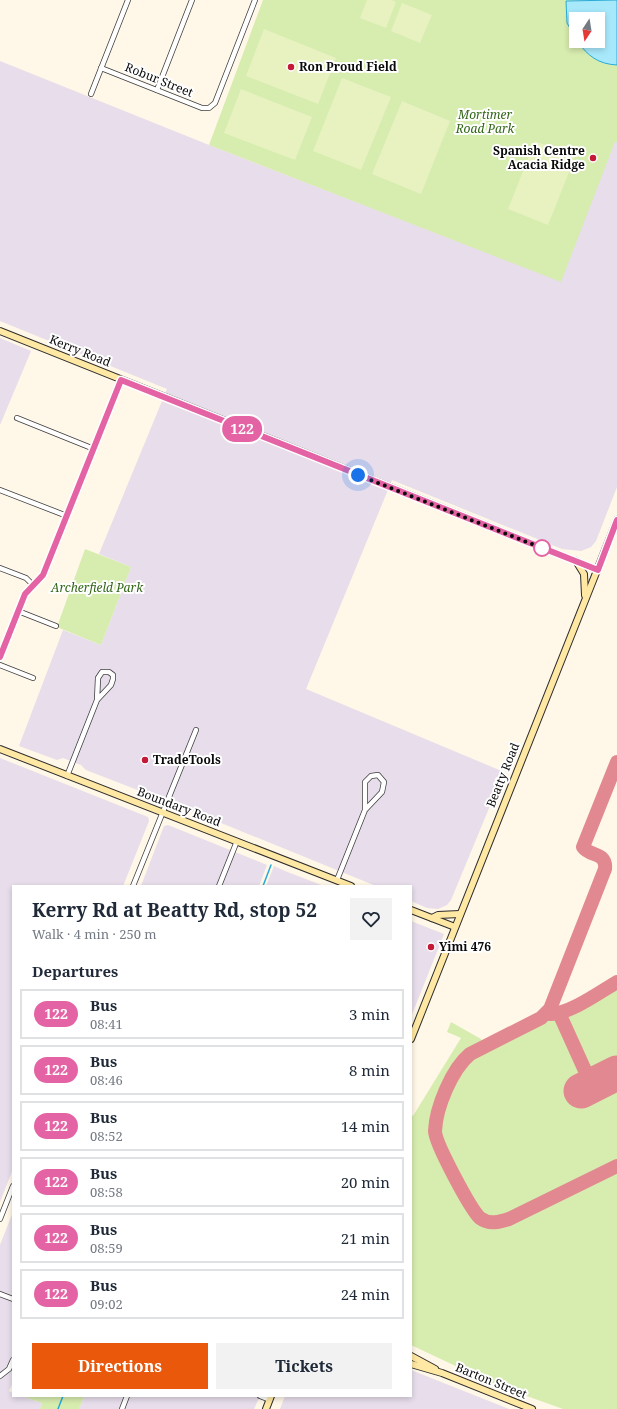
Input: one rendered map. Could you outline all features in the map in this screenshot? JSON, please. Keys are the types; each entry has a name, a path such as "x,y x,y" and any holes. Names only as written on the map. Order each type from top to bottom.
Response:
{"main road":[{"name":"Kerry Road","path":"0,331 598,570"},
{"name":"Beatty Road","path":"412,1036 617,520"},
{"path":"576,561 584,574 586,587 580,613"},
{"name":"Boundary Road","path":"0,749 349,885"},
{"path":"412,910 455,927"},
{"path":"432,918 438,915 460,914"},
{"name":"Barton Street","path":"412,1357 442,1373"},
{"name":"Barton Street","path":"412,1364 442,1373 532,1409"},
{"path":"266,1409 271,1398"}],"street":[{"path":"91,94 128,0"},
{"path":"157,90 192,0"},
{"name":"Robur Street","path":"101,68 202,108 209,108 215,103 255,0"},
{"path":"0,657 25,594 43,575 121,380"},
{"path":"17,418 94,449"},
{"path":"0,490 67,516"},
{"path":"0,568 26,578 34,586"},
{"path":"18,611 56,626"},
{"path":"0,665 33,678"},
{"path":"67,776 97,700 99,675 102,672 109,672 113,675 113,682 97,700"},
{"path":"133,885 196,730"},
{"path":"337,880 365,810 384,788 384,782 378,775 371,776 365,782 365,810"},
{"path":"219,885 237,841"},
{"path":"0,1219 12,1189"},
{"path":"0,1294 12,1299"},
{"path":"1,1375 9,1369 12,1362"},
{"path":"122,1409 127,1397"}],"shaded area":[{"path":"0,61 209,145 560,281 615,141 617,142 617,487 596,541 591,547 581,551 562,549 392,480 306,689 504,772 451,900 447,905 438,909 427,908 412,901 412,885 374,885 182,807 178,803 158,795 153,796 86,770 81,765 63,758 57,760 19,746 63,630 101,645 131,567 99,554 167,389 0,321"},
{"path":"0,338 31,351 0,425"},
{"path":"0,758 148,817 149,821 123,885 12,885 12,1172 0,1202"},
{"path":"168,825 267,865 259,885 141,885 164,826"},
{"path":"274,866 321,885 266,885"},
{"path":"412,921 444,934 412,1014"},
{"path":"12,1215 12,1384 9,1391 12,1392 12,1397 25,1397 42,1403 40,1409 0,1409 0,1245"},
{"path":"412,1370 509,1409 280,1409 285,1397 412,1397"},
{"path":"84,1397 260,1397 254,1409 79,1409"}],"green space":[{"name":"Mortimer Road Park","path":"263,0 617,0 617,142 615,142 561,282 209,145"},
{"path":"367,0 392,0 396,2 386,28 360,18"},
{"path":"402,3 432,15 420,43 391,31"},
{"name":"Ron Proud Field","path":"264,29 336,58 318,104 246,76"},
{"path":"342,78 391,97 361,170 313,151"},
{"path":"241,89 312,117 295,160 224,133"},
{"path":"402,101 450,121 421,194 372,174"},
{"path":"535,141 575,157 548,225 508,209"},
{"name":"Archerfield Park","path":"85,549 131,567 101,645 57,627"},
{"path":"617,985 617,1409 563,1409 496,1385 412,1345 412,1116 461,1038 447,1032 451,1022 481,1039 482,1044 471,1052 472,1055 476,1055"},
{"path":"25,1397 84,1397 79,1409 40,1409 42,1403"}],"water":[{"path":"617,0 617,65 599,61 589,55 583,48 605,48 605,12 569,12 569,27 567,23 566,1"}],"waterway":[{"path":"263,885 271,865"},
{"path":"58,1409 63,1397"}],"taxiway":[{"path":"617,762 583,847 601,857 605,864 605,869 550,1009 541,1018 470,1054 463,1061 446,1089 438,1111 435,1131 441,1149 462,1190 475,1212 480,1218 487,1222 498,1222 509,1219 617,1166"},
{"path":"550,1014 576,1007 617,982"},
{"path":"559,1013 592,1086"}],"runway":[{"path":"581,1091 617,1073"}],"bus line":[{"name":"122","path":"0,657 25,594 41,579 43,575 121,380 598,570 617,520"}],"place":[{"name":"Ron Proud Field","path":"291,67"},
{"name":"Spanish Centre Acacia Ridge","path":"593,158"},
{"name":"TradeTools","path":"145,760"},
{"name":"Yimi 476","path":"431,947"}],"route":[{"path":"358,475 542,548"}]}
